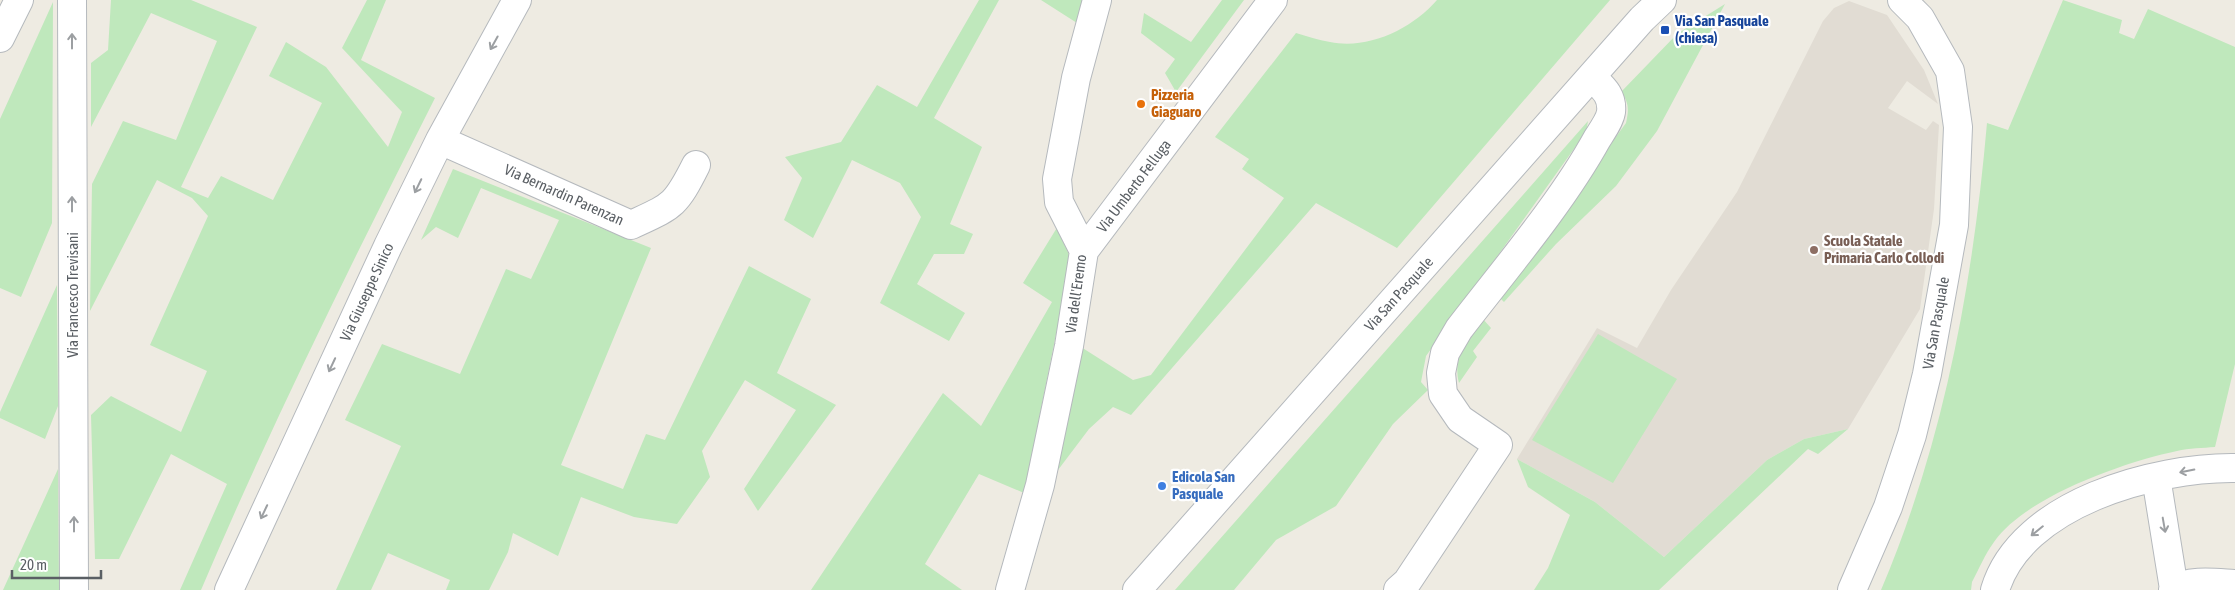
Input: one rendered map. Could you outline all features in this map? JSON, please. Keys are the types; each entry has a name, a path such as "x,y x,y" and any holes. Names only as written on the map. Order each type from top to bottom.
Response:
{"street":[{"path":"0,38 19,0"},
{"name":"Via Francesco Trevisani","path":"72,0 74,590"},
{"name":"Via Giuseppe Sinico","path":"229,590 335,359 440,140 517,0"},
{"name":"Via dell'Eremo","path":"1010,590 1040,485 1068,346 1084,252 1059,202 1057,179 1076,78 1097,0"},
{"name":"Via Umberto Felluga","path":"1084,252 1273,0"},
{"name":"Via San Pasquale","path":"1137,590 1662,0"},
{"name":"Via San Pasquale","path":"1852,590 1888,507 1912,436 1927,374 1954,225 1958,127 1950,71 1920,18 1902,0"},
{"path":"1398,590 1407,582 1498,445 1460,419 1443,394 1441,373 1445,353 1459,329 1581,168 1605,125 1611,113 1610,98 1607,92 1592,77"},
{"name":"Via Bernardin Parenzan","path":"440,140 631,225 669,208 681,194 696,165"},
{"path":"1995,590 1999,577 2015,551 2056,516 2099,495 2156,476 2204,468 2235,468"},
{"path":"2156,476 2174,589 2207,583 2235,584"}],"shaded area":[{"name":"Scuola Statale Primaria Carlo Collodi","path":"1849,1 1887,15 1924,70 1938,104 1907,81 1888,108 1926,130 1933,121 1939,125 1934,209 1920,309 1848,429 1804,439 1767,460 1664,557 1595,502 1517,459 1597,328 1637,348 1671,290 1737,192 1823,21 1834,8"}],"green space":[{"path":"111,0 191,0 257,27 181,187 208,198 221,176 273,200 322,103 269,76 286,42 326,67 388,147 402,112 342,48 367,0 386,0 361,60 435,98 314,342 256,465 201,590 180,590 227,484 171,454 119,559 95,559 91,415 111,396 181,432 207,371 150,345 208,216 192,198 157,180 90,311 92,184 123,121 176,140 217,41 151,13 91,127 91,63 108,50"},
{"path":"979,0 999,0 934,118 982,147 950,224 973,234 964,254 934,254 917,284 965,313 949,341 880,303 921,217 900,183 852,160 813,238 784,220 802,178 785,157 841,142 877,85 917,107"},
{"path":"1041,0 1084,0 1077,23"},
{"path":"1222,0 1244,0 1176,92 1165,73 1175,59 1141,33 1144,13 1191,42"},
{"path":"1437,0 1610,0 1397,248 1316,203 1131,415 1113,407 1089,429 1055,474 1081,347 1133,380 1151,375 1284,198 1242,169 1249,159 1215,137 1296,33 1344,44 1374,40 1388,35 1415,20"},
{"path":"2063,0 2122,20 2119,33 2134,39 2148,9 2235,47 2235,364 2215,447 2182,450 2130,464 2077,484 2028,510 1994,542 1972,582 1971,590 1881,590 1903,534 1939,419 1964,302 1981,183 1987,123 2008,130"},
{"path":"53,2 52,223 21,297 0,288 0,119"},
{"path":"1725,4 1657,131 1616,186 1556,244 1504,302 1499,297 1626,123 1628,106 1621,92 1677,34"},
{"path":"1588,121 1586,132 1426,356 1421,382 1428,390 1393,424 1336,506 1276,540 1234,590 1175,590"},
{"path":"453,169 651,248 561,465 623,489 646,434 665,440 749,266 811,299 777,373 836,405 758,511 744,489 796,410 745,380 702,451 710,477 677,524 634,517 581,497 558,556 513,533 508,552 489,590 446,590 450,580 388,553 371,590 336,590 401,446 345,420 382,344 460,374 506,269 531,279 559,220 481,188 458,238 436,227 421,240"},
{"path":"1058,226 1071,260 1024,493 979,474 925,564 962,590 811,590 943,393 981,426 1052,302 1023,283"},
{"path":"57,285 58,406 45,439 0,418 0,412"},
{"path":"1482,318 1491,328 1473,351 1477,357 1459,383 1457,374 1460,357 1467,341"},
{"path":"1598,334 1677,379 1613,483 1532,440"},
{"path":"1848,429 1818,454 1808,449 1659,590 1534,590 1548,568 1570,515 1528,487 1517,459 1595,502 1664,557 1767,460 1804,439"},
{"path":"58,469 59,590 3,590"}],"place":[{"name":"Via San Pasquale (chiesa)","path":"1665,30"},
{"name":"Pizzeria Giaguaro","path":"1141,104"},
{"name":"Scuola Statale Primaria Carlo Collodi","path":"1814,250"},
{"name":"Edicola San Pasquale","path":"1162,486"}]}
